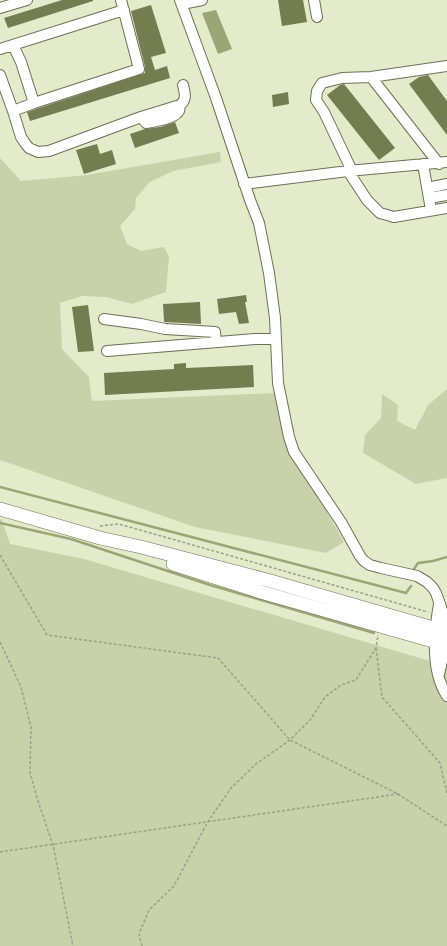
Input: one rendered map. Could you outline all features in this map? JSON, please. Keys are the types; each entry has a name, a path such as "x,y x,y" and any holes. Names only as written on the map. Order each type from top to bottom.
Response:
{"main road":[{"path":"0,510 99,532 141,547 266,580 442,637"},
{"path":"99,532 139,553 219,580 380,626 442,637"}],"street":[{"path":"0,8 26,0"},
{"path":"202,0 181,2 258,223 269,273 276,339 278,383 292,445 302,465 341,522 364,561 375,567 417,576 433,588 442,610 442,637 435,654 440,684 447,696"},
{"path":"314,0 317,17"},
{"path":"0,49 122,5 139,69 13,111"},
{"path":"13,45 21,62 34,103"},
{"path":"446,67 371,77 330,80 322,83 316,100 324,112 350,171 366,200 380,213 394,217 447,208"},
{"path":"0,75 21,137 29,148 38,152 49,151 140,117 180,105 185,99 185,93 182,85"},
{"path":"371,77 443,163"},
{"path":"244,184 350,171 443,163"},
{"path":"422,164 431,210"},
{"path":"428,193 447,184"},
{"path":"428,193 447,195"},
{"path":"104,319 141,324 165,330 215,332 216,342"},
{"path":"107,351 216,342 276,339"}],"path":[{"path":"99,532 110,525 126,526 427,612"},
{"path":"0,555 47,635 218,658 290,740 398,794 447,826"},
{"path":"380,626 376,648 382,697 440,763 447,794"},
{"path":"0,642 21,687 31,727 30,772 53,845 73,946"},
{"path":"142,946 139,934 149,910 174,886 207,823 231,788 256,764 290,740 310,720 325,697 341,685 356,680 376,648"},
{"path":"0,852 398,794"}],"shaded area":[{"path":"216,10 232,49 218,54 202,13"},
{"path":"220,152 221,162 173,171 150,182 136,198 135,209 120,226 127,244 141,251 164,247 169,257 166,292 132,304 106,297 82,296 60,303 62,349 89,377 92,401 274,393 290,455 316,493 344,542 326,553 195,527 0,460 0,158 21,181 87,175"},
{"path":"447,389 447,478 416,484 363,453 365,435 381,418 382,394 398,405 397,421 415,430 428,405"},
{"path":"0,519 2,520 10,544 84,559 447,666 447,946 0,946"}],"building":[{"path":"62,0 93,1 8,28 4,18"},
{"path":"278,0 303,0 307,22 282,26"},
{"path":"151,5 166,53 151,57 155,70 167,66 170,78 30,121 27,112 145,73 145,67 131,11"},
{"path":"428,75 447,101 447,135 409,84 419,77"},
{"path":"344,84 395,148 379,160 327,95 340,85"},
{"path":"288,92 289,104 273,107 272,95"},
{"path":"175,122 179,133 135,148 130,134"},
{"path":"97,144 100,154 112,150 116,164 84,174 76,150"},
{"path":"246,295 247,302 245,302 249,323 239,324 236,312 219,314 217,299"},
{"path":"200,302 201,324 164,322 163,304"},
{"path":"88,305 94,351 78,352 72,307"},
{"path":"186,363 186,368 253,365 254,387 105,395 104,373 174,369 174,364"}],"waterway":[{"path":"0,487 406,593 411,586"},
{"path":"0,523 71,539 210,585 374,633"},
{"path":"414,569 418,563 447,557"}]}
